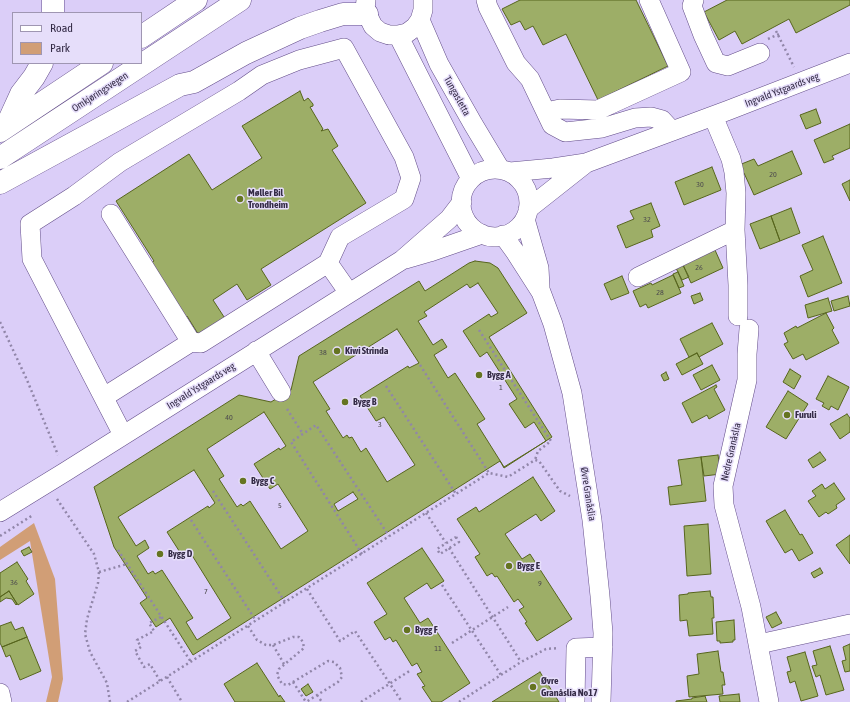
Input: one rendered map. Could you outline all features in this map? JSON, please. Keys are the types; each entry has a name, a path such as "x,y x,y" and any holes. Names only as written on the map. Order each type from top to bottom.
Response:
{"highway":[{"path":"53,0 53,12"},
{"path":"142,36 196,0"},
{"name":"Omkjøringsvegen","path":"0,158 240,0"},
{"path":"0,183 180,85 194,82 253,50 300,28 366,7"},
{"path":"3,129 21,94 34,78 41,64"},
{"path":"3,129 100,64"}],"street":[{"path":"366,7 373,26 380,32 398,36 407,33 415,27 420,20 423,10 423,0"},
{"path":"486,0 488,7 516,63 530,79 552,125 565,132 602,128 635,118 651,117 662,120 672,131"},
{"path":"546,112 560,109 598,110 681,72 649,0"},
{"path":"694,0 692,6 716,63 728,66 763,46"},
{"name":"Tungasletta","path":"420,20 439,64 473,124 505,171"},
{"path":"398,36 471,179"},
{"path":"104,397 191,342 201,343 328,263 340,237 404,199 410,178 404,157 344,48 299,60 262,75 239,91 120,162 74,196 30,224 32,259 123,435"},
{"name":"Ingvald Ystgaards veg","path":"505,171 586,163 850,63"},
{"path":"638,277 735,230 736,193 734,172 731,159 713,116"},
{"name":"Ingvald Ystgaards veg","path":"526,214 586,163"},
{"path":"485,171 505,171 518,178 525,187 528,197 526,214 517,228 508,234 498,237 488,236 470,226 465,218 462,202 465,187 471,179 485,171"},
{"name":"Ingvald Ystgaards veg","path":"5,504 65,472 348,292 402,260 449,219 462,202"},
{"path":"111,214 191,342"},
{"name":"Øvre Granåslia","path":"526,214 539,268 541,292"},
{"name":"Nedre Granåslia","path":"735,230 738,285 747,354 748,380 723,486 724,506 752,607 769,702"},
{"name":"Ingvald Ystgaards veg","path":"402,260 482,234"},
{"name":"Øvre Granåslia","path":"503,235 541,292 553,324 572,393 590,508 600,596 602,647 601,702"},
{"path":"328,263 348,292"},
{"path":"256,351 284,400"},
{"path":"759,644 850,624"},
{"path":"575,702 576,648 602,647"},
{"path":"0,693 2,702"}],"path":[{"path":"776,30 801,82"},
{"path":"763,46 779,34"},
{"path":"0,322 27,380 65,472"},
{"path":"127,702 489,473 508,477 535,460 538,451 551,441 479,330"},
{"path":"420,365 489,473"},
{"path":"386,386 456,494"},
{"path":"284,400 303,434"},
{"path":"362,554 291,442 303,434 316,426 389,536"},
{"path":"535,460 539,461 560,491 590,508"},
{"path":"213,491 285,602"},
{"path":"57,498 94,554 99,572 98,583 87,619 85,634 90,652 107,683 110,702"},
{"path":"426,513 446,543"},
{"path":"191,520 256,621"},
{"path":"456,538 459,542 440,554 437,549 446,543 456,538"},
{"path":"449,548 521,662"},
{"path":"118,550 191,662"},
{"path":"99,572 127,564"},
{"path":"442,585 501,675"},
{"path":"307,589 340,641 355,631 402,702"},
{"path":"452,643 508,607"},
{"path":"160,681 150,664 144,667 135,651 141,647 137,640 154,631 149,623 162,617"},
{"path":"248,626 257,640 266,645 273,645 293,637 299,637 303,642 304,648 279,669 277,676 282,684 288,685 328,661 334,662 340,668 342,677 338,682 306,702 294,682"},
{"path":"273,645 284,664"},
{"path":"459,702 521,662 546,649 576,648"},
{"path":"361,702 411,670"},
{"path":"167,677 182,702"},
{"path":"318,695 322,702"}],"green space":[{"path":"34,523 55,579 63,679 58,702 46,702 52,677 30,541 0,560 0,547"}],"building":[{"path":"520,0 636,0 668,66 598,100 566,34 543,45 533,26 525,30 520,21 511,25 502,9"},
{"path":"727,0 850,0 850,5 796,33 789,19 742,44 735,31 719,40 704,12"},
{"path":"300,91 304,101 308,98 313,104 313,106 310,107 323,129 321,131 328,129 338,146 332,150 366,203 261,269 271,285 247,300 237,284 213,300 226,320 200,337 187,316 185,318 150,264 154,261 116,201 189,154 212,190 262,158 242,126"},
{"path":"816,109 821,123 806,129 800,115"},
{"path":"850,124 850,148 832,156 834,159 824,163 814,140"},
{"path":"792,151 802,174 754,195 739,165 754,159 758,166"},
{"path":"712,167 721,190 684,205 675,182"},
{"path":"850,180 850,201 842,184"},
{"path":"651,203 660,226 651,230 653,237 626,248 617,226 634,219 630,211"},
{"path":"791,208 800,233 780,241 771,216"},
{"path":"771,216 780,241 760,249 750,224"},
{"path":"823,236 842,283 808,297 800,276 813,270 802,245"},
{"path":"715,250 723,268 691,283 683,265"},
{"path":"475,261 490,263 498,268 527,313 489,337 552,437 504,468 500,461 193,655 170,618 156,627 140,603 147,598 114,547 94,487 239,395 271,402 291,390 299,356 419,281 425,291 469,263"},
{"path":"683,265 689,277 682,280 675,266"},
{"path":"678,272 684,286 679,288 673,274"},
{"path":"673,275 681,293 648,308 646,304 640,307 633,291 651,283 652,285"},
{"path":"622,276 629,293 611,300 604,284"},
{"name":"Bygg A","path":"478,283 498,313 491,317 489,314 463,331 480,357 487,352 517,399 509,404 525,428 534,422 546,441 504,467 477,424 485,419 455,373 448,378 434,355 447,347 442,339 433,345 418,321 427,316 424,312 467,284 470,288"},
{"path":"700,293 703,300 694,304 691,296"},
{"path":"848,296 850,306 834,311 831,301"},
{"path":"828,298 832,311 808,318 805,305"},
{"path":"826,313 834,328 832,330 839,343 806,360 803,354 793,359 784,344 788,342 784,333"},
{"path":"712,323 723,344 699,357 697,353 689,357 680,339"},
{"name":"Bygg B","path":"397,329 419,363 409,368 408,366 360,396 376,421 384,417 415,465 387,482 366,448 361,452 352,437 349,438 347,435 343,438 326,411 330,409 313,382"},
{"path":"697,353 703,364 682,375 676,364"},
{"path":"712,365 720,380 701,390 693,375"},
{"path":"790,369 801,376 794,389 783,382"},
{"path":"666,372 669,379 664,381 661,375"},
{"path":"828,376 849,387 838,410 831,406 829,410 822,406 824,403 816,399"},
{"path":"716,385 717,387 714,389 725,410 709,419 707,415 692,423 682,403"},
{"name":"Furuli","path":"788,391 808,404 786,439 766,427"},
{"name":"Bygg C","path":"264,412 286,446 280,450 279,448 254,464 270,489 278,484 308,531 281,549 250,501 243,506 241,504 237,507 219,479 224,476 207,449"},
{"path":"847,414 850,418 850,432 840,439 830,424"},
{"path":"820,452 826,460 813,468 808,460"},
{"path":"718,455 721,474 704,476 701,457"},
{"path":"701,457 706,501 670,505 668,487 682,485 678,460"},
{"name":"Bygg D","path":"194,470 215,503 167,532 183,557 190,552 231,618 197,640 186,622 193,618 162,570 155,574 153,571 148,574 137,556 149,548 145,540 136,546 118,517"},
{"name":"Bygg E","path":"533,477 555,511 541,521 536,514 505,534 522,559 530,554 572,619 537,641 525,623 527,622 519,610 524,607 518,599 514,602 497,576 495,577 492,573 487,576 475,557 480,554 457,519 476,507 479,512"},
{"path":"834,483 845,499 836,505 837,508 828,514 826,512 819,517 808,501 816,496 812,491 822,484 825,489"},
{"path":"353,492 358,499 338,511 334,504"},
{"path":"785,510 813,553 799,561 792,549 785,553 766,521"},
{"path":"708,524 711,574 687,576 684,526"},
{"path":"850,535 850,564 836,545"},
{"path":"29,547 32,552 24,556 21,551"},
{"name":"Bygg F","path":"422,548 444,581 431,589 427,583 404,598 420,623 428,618 470,683 441,702 432,702 422,687 425,686 417,674 422,672 417,663 412,666 396,640 393,642 390,637 385,640 374,622 387,614 367,583"},
{"path":"17,562 28,579 26,581 34,594 18,605 9,591 0,597 0,573"},
{"path":"820,568 823,573 814,578 811,573"},
{"path":"9,591 17,604 16,605 12,599 6,598 0,602 0,597"},
{"path":"710,591 711,597 713,597 713,634 689,636 687,620 680,621 679,595"},
{"path":"776,612 782,623 772,628 766,617"},
{"path":"734,620 735,640 733,640 733,642 720,643 720,641 717,641 716,622"},
{"path":"11,622 15,630 23,627 27,637 2,647 0,643 0,626"},
{"path":"27,637 41,671 20,680 10,655 6,657 2,647"},
{"path":"850,644 850,671 845,672 842,661 846,660 843,647"},
{"path":"830,646 844,690 826,695 820,675 816,677 812,666 817,665 813,651"},
{"path":"718,651 721,672 723,672 725,685 722,685 723,694 689,697 687,676 699,674 697,654"},
{"path":"805,652 818,696 801,701 795,681 790,683 787,672 791,671 787,657"},
{"path":"257,663 279,697 280,695 285,702 235,702 224,684"},
{"name":"Øvre Granåslia No17","path":"540,672 559,702 492,702"},
{"path":"308,684 313,692 306,696 301,689"},
{"path":"739,694 740,702 720,702 719,696"},
{"path":"705,696 707,702 676,702 676,701"}],"place":[{"name":"Møller Bil Trondheim","path":"240,199"},
{"name":"Kiwi Strinda","path":"337,351"},
{"name":"Bygg A","path":"479,375"},
{"name":"Bygg B","path":"345,402"},
{"name":"Furuli","path":"787,415"},
{"name":"Bygg C","path":"243,481"},
{"name":"Bygg D","path":"160,554"},
{"name":"Bygg E","path":"509,566"},
{"name":"Bygg F","path":"407,630"},
{"name":"Øvre Granåslia No17","path":"533,687"}]}
